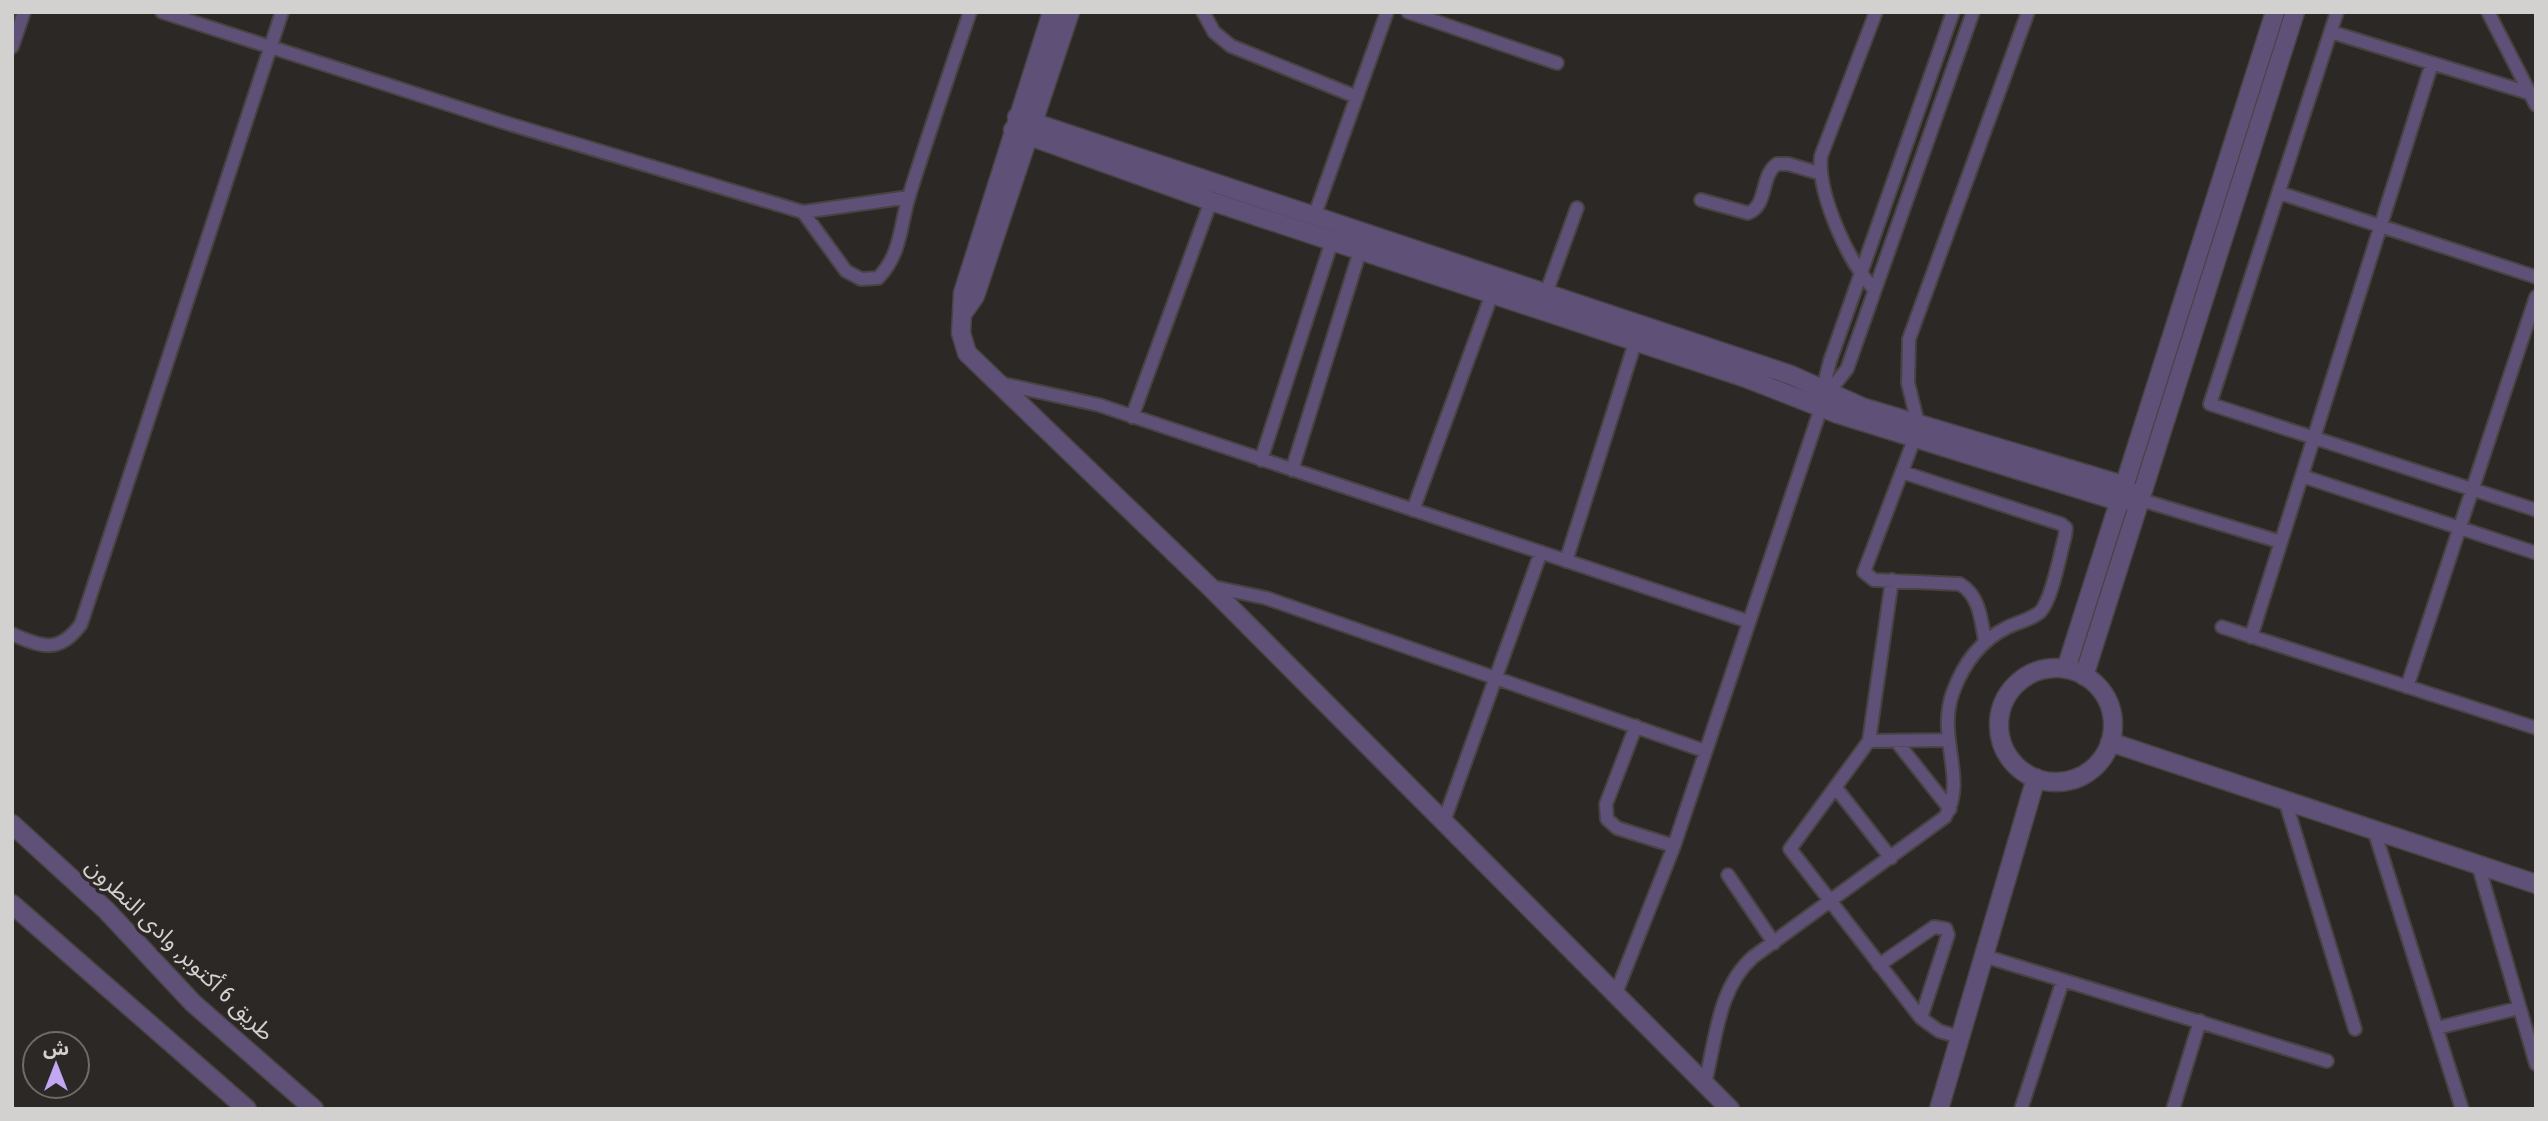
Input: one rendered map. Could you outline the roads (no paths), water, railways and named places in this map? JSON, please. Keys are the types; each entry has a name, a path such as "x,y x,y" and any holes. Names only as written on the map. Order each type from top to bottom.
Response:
{"street":[{"path":"1022,126 1052,12"},
{"path":"1070,12 1022,126 963,293 963,343 967,353 1209,586 1730,1109"},
{"path":"2066,669 2275,12"},
{"path":"2084,676 2138,499 2295,12"},
{"path":"1022,126 1637,334"},
{"path":"1334,233 1360,251 1495,287 1545,296 1745,378 2138,499"},
{"path":"2052,668 2066,669 2084,676 2101,690 2110,710 2110,742 2099,762 2080,776 2058,781 2036,778 2024,772 2005,751 1998,724 2006,697 2025,677 2052,668"},
{"path":"2110,742 2536,884"},
{"path":"1939,1109 2036,778"},
{"name":"طريق 6 أكتوبر, وادى النطرون","path":"12,824 106,910 193,1003 314,1109"},
{"path":"12,904 247,1109"}],"lane":[{"path":"12,47 24,12"},
{"path":"162,12 506,124 803,212 909,197"},
{"path":"12,634 50,646 69,640 81,624 282,12"},
{"path":"803,212 846,271 861,279 878,278 896,254 909,197 970,12"},
{"path":"1203,12 1213,32 1231,46 1357,97"},
{"path":"1311,225 1387,12"},
{"path":"1408,12 1558,63"},
{"path":"1875,290 1860,276 1822,188 1819,173 1821,156 1876,12"},
{"path":"1616,993 1674,846 1747,621 1824,401 1827,369 1953,12"},
{"path":"1824,401 1847,369 1973,12"},
{"path":"1985,641 1977,603 1967,589 1952,582 1869,579 1864,567 1917,431 1908,383 1909,339 2028,12"},
{"path":"2337,12 2210,404 2536,510"},
{"path":"2488,12 2533,99"},
{"path":"2331,32 2432,63 2533,99"},
{"path":"2251,637 2432,63"},
{"path":"1701,200 1748,213 1758,207 1769,172 1777,164 1788,163 1819,173"},
{"path":"1132,416 1215,193"},
{"path":"2280,193 2536,277"},
{"path":"1545,296 1577,208"},
{"path":"1261,460 1334,233"},
{"path":"1292,470 1360,251"},
{"path":"1413,510 1495,287"},
{"path":"2407,687 2536,297"},
{"path":"1566,561 1637,334"},
{"path":"995,382 1065,396 1132,416 1747,621"},
{"path":"1705,1083 1728,990 1745,964 1939,823 1950,809 1955,780 1947,740 1954,691 1968,662 1985,641 2040,611 2045,604 2066,528 2061,524 1902,472"},
{"path":"2302,476 2536,553"},
{"path":"2138,499 2281,542"},
{"path":"1444,821 1541,552"},
{"path":"1892,580 1870,741 1790,849 1921,1018 1939,1031 1960,1037"},
{"path":"1209,586 1266,598 1705,751"},
{"path":"2222,627 2536,728"},
{"path":"1636,726 1605,804 1607,819 1617,828 1674,846"},
{"path":"1870,741 1947,740"},
{"path":"1896,741 1950,809"},
{"path":"1836,788 1891,858"},
{"path":"2285,800 2356,1029"},
{"path":"2374,830 2462,1109"},
{"path":"2478,864 2536,1063"},
{"path":"1728,875 1774,943"},
{"path":"1879,965 1934,927 1946,929 1948,935 1921,1018"},
{"path":"1984,956 2327,1060"},
{"path":"2021,1109 2063,980"},
{"path":"2438,1028 2519,1008"},
{"path":"2173,1109 2200,1021"}]}
